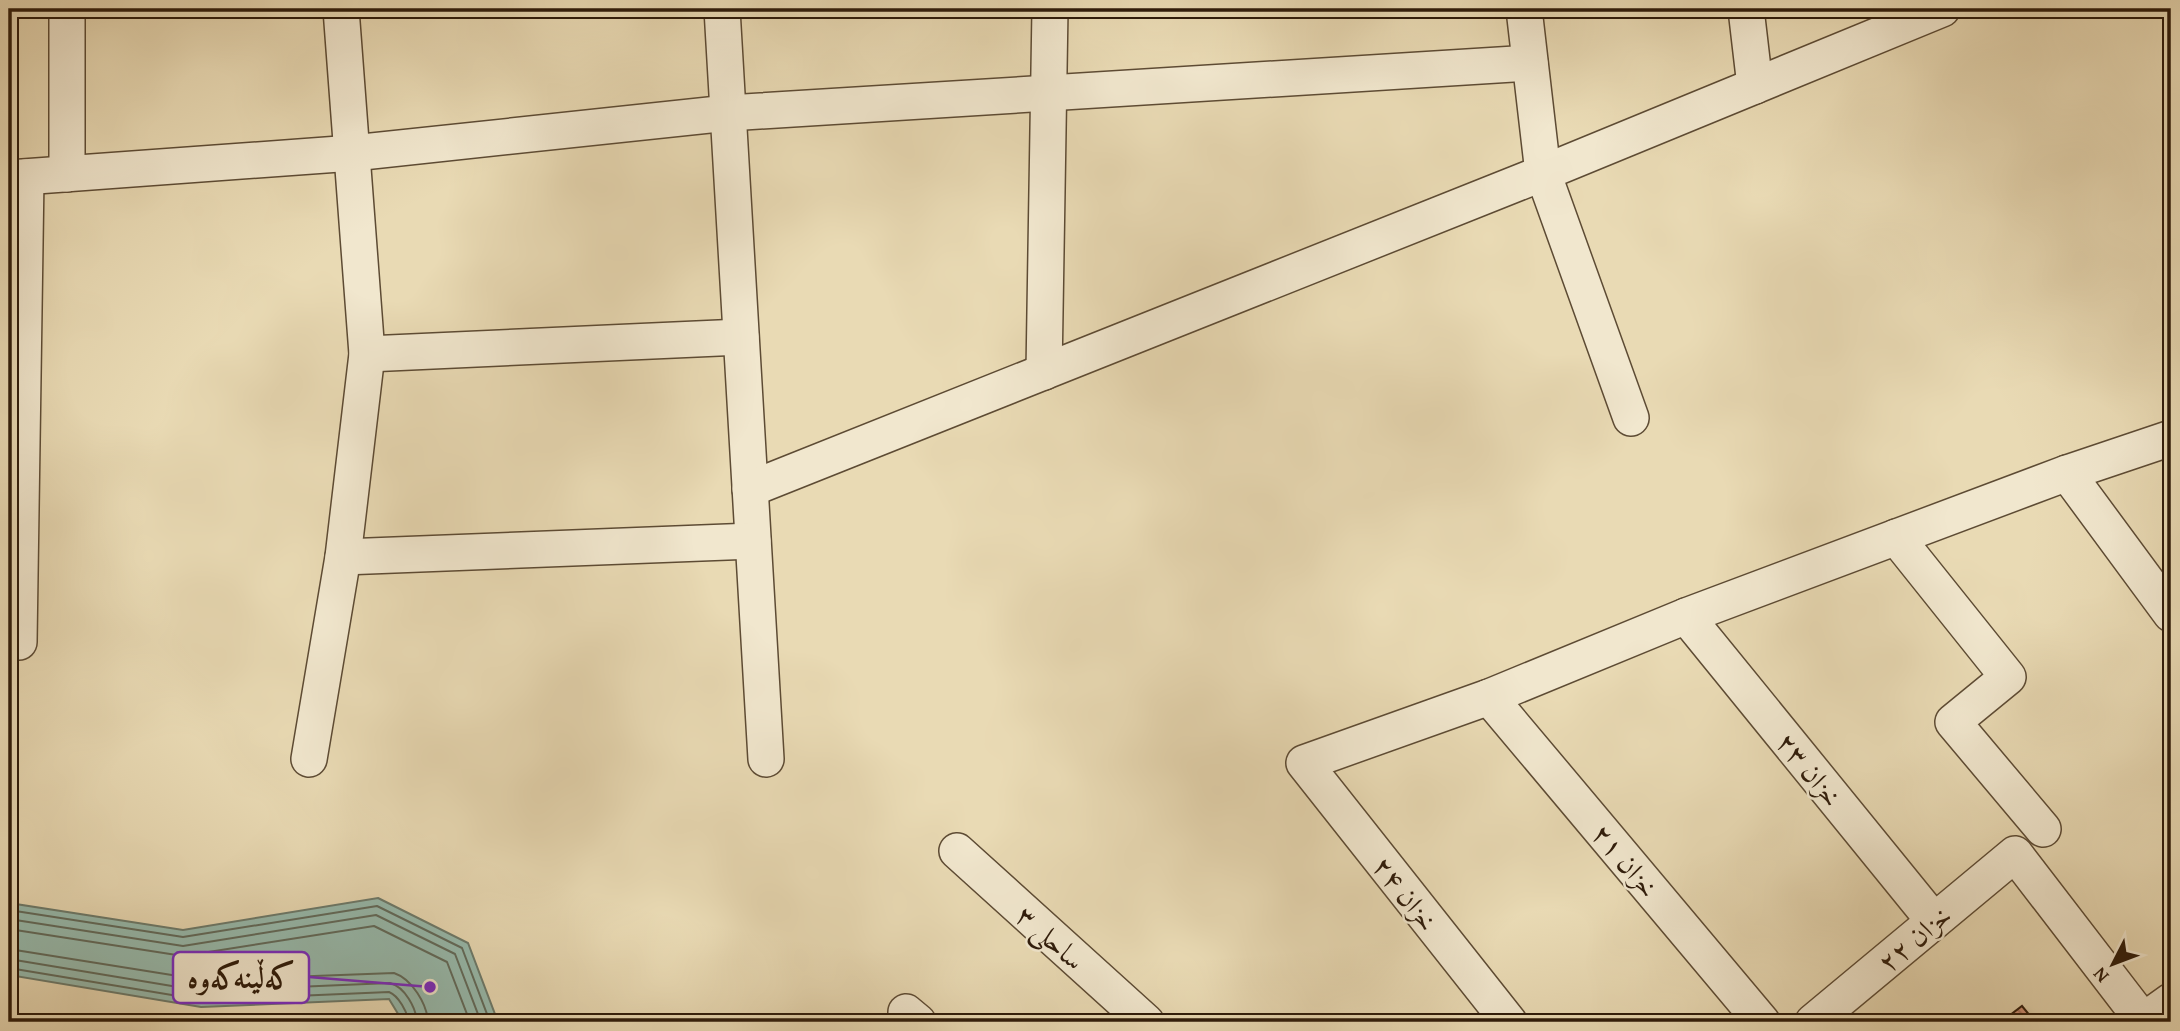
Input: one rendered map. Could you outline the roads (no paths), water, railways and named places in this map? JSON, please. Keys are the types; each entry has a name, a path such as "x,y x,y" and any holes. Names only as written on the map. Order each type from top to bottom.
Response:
{"street":[{"path":"67,9 67,174"},
{"path":"309,759 343,557 367,354 341,9"},
{"path":"722,9 766,759"},
{"path":"1044,372 1050,9"},
{"path":"1524,9 1543,173 1631,418"},
{"path":"1746,9 1755,86"},
{"path":"750,489 1543,173 1942,9"},
{"path":"19,642 17,177 353,153 728,113 1531,63"},
{"path":"367,354 741,337"},
{"path":"1489,697 1686,616 2067,472 2171,438"},
{"path":"2067,472 2171,614"},
{"path":"1896,537 2008,677 1953,722 2043,829"},
{"path":"343,557 753,541"},
{"name":"خزان ۲۳","path":"1686,616 1934,921"},
{"name":"خزان ۲۴","path":"1489,697 1304,763 1508,1022"},
{"name":"خزان ۲۱","path":"1489,697 1762,1022"},
{"name":"ساحلی ۳","path":"957,851 1146,1022"},
{"name":"خزان ۲۲","path":"1813,1022 2015,854 2144,1021"},
{"path":"2144,1021 2171,1001"}],"water":[{"path":"378,898 468,943 498,1022 403,1022 389,999 201,1007 9,975 9,903 183,930"}],"place":[{"name":"کەڵینەکەوە","path":"430,987"}]}
